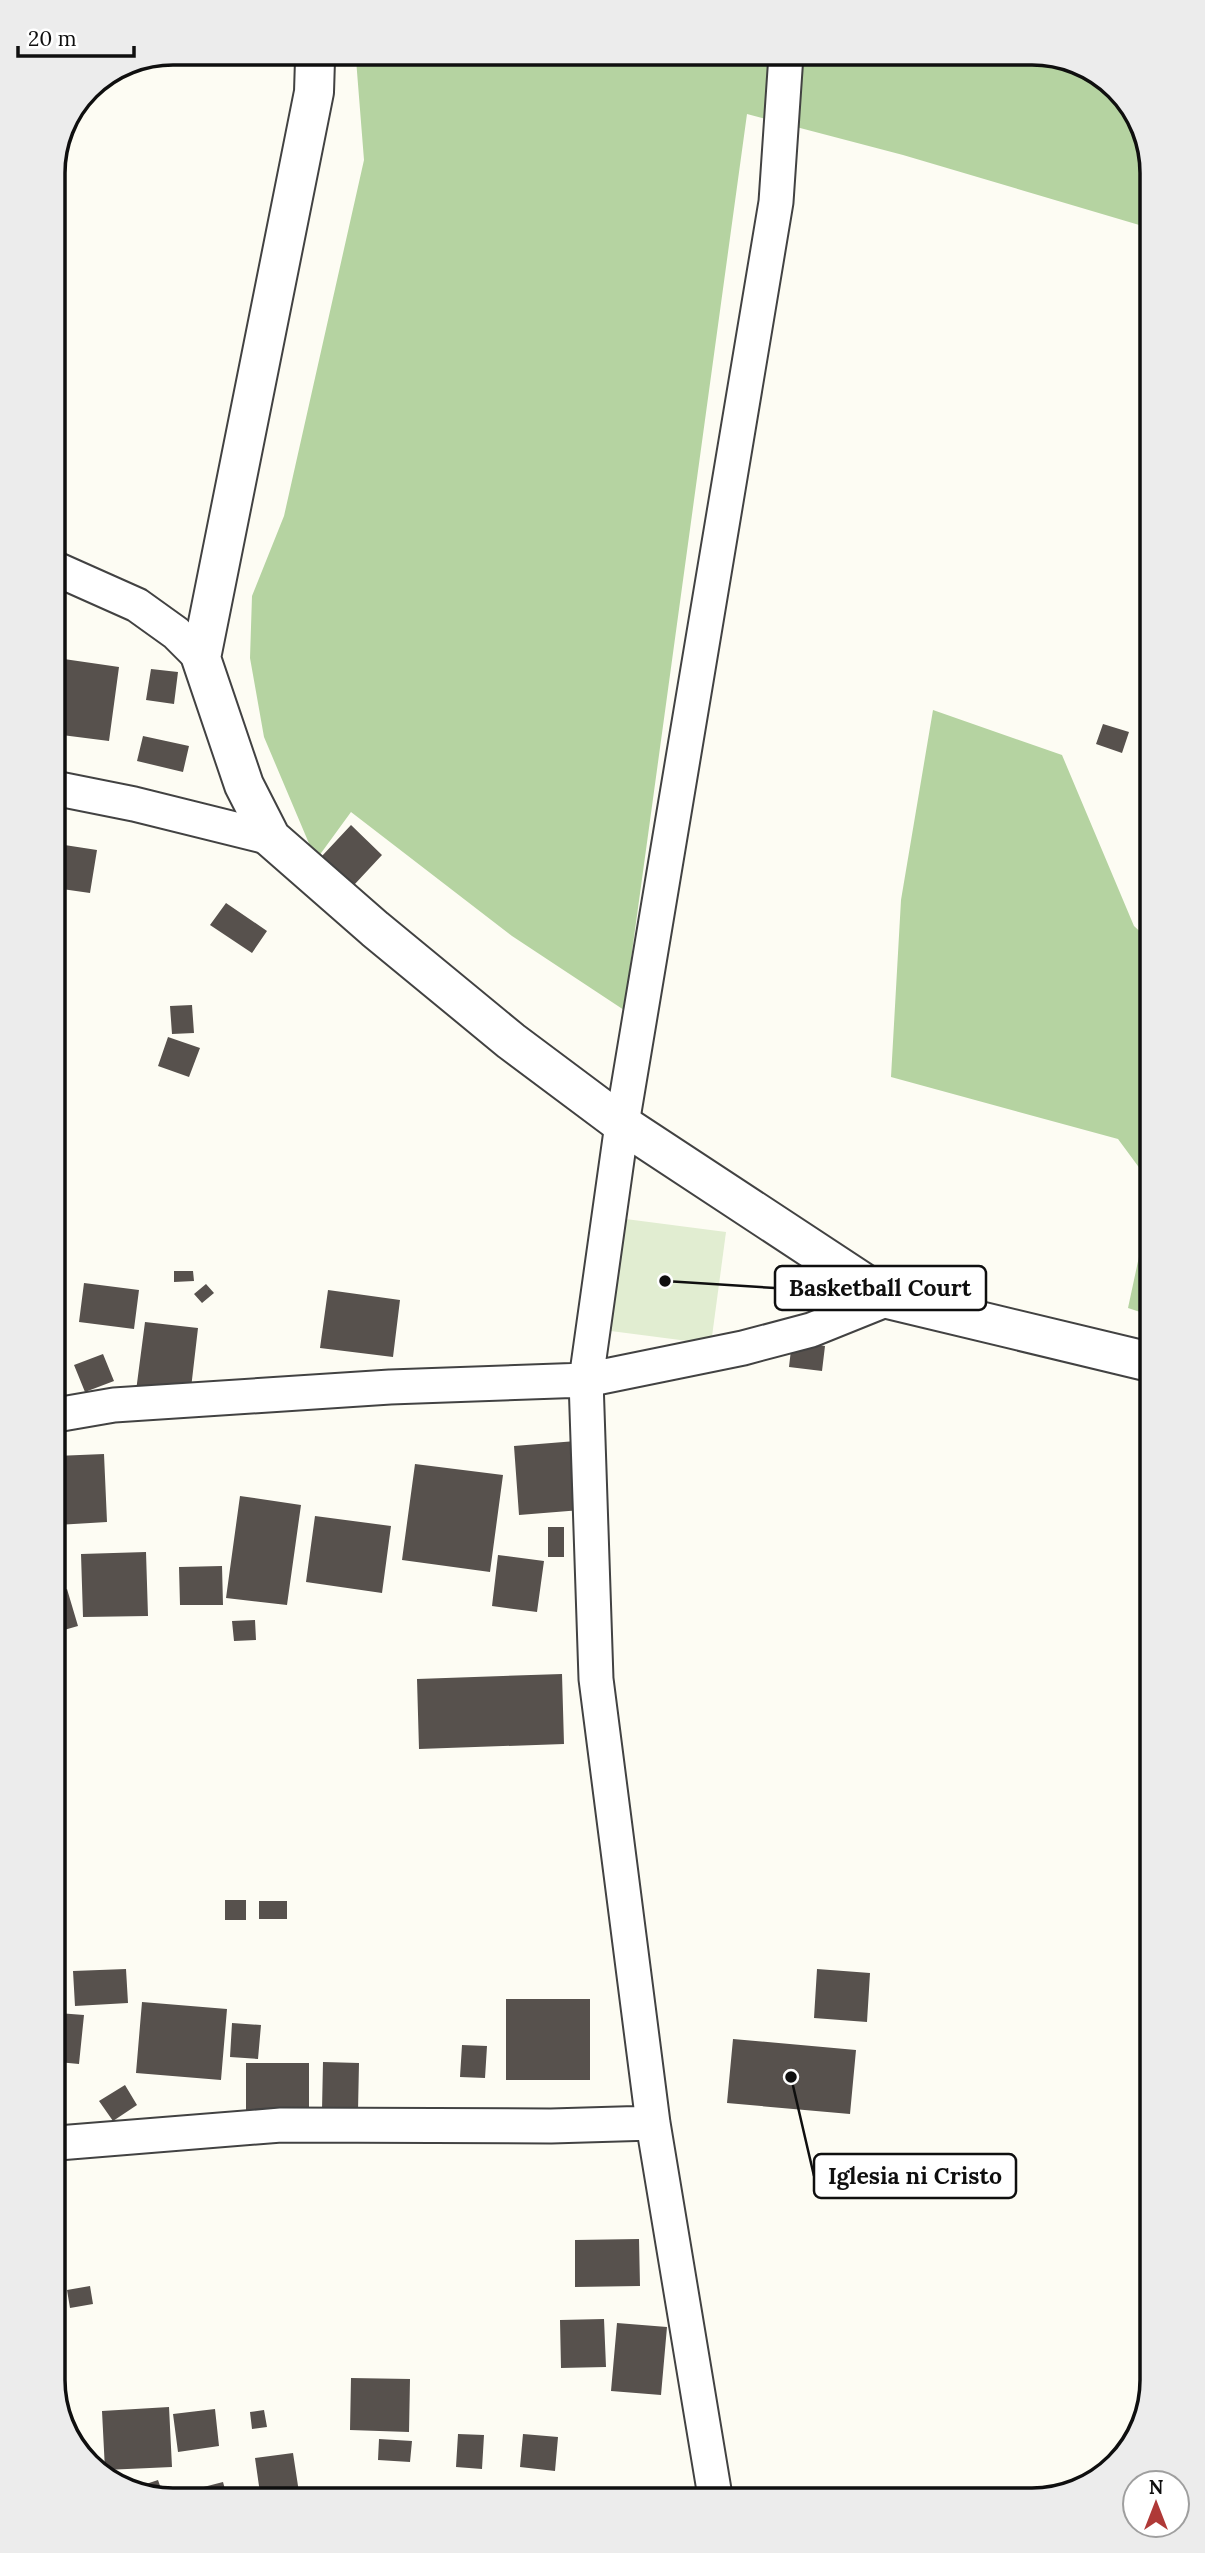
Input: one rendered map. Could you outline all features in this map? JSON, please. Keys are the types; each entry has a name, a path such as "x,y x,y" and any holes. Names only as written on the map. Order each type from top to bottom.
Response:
{"street":[{"path":"201,658 314,92 315,65"},
{"path":"714,2488 653,2123 596,1679 586,1380 622,1125 776,202 785,65"},
{"path":"65,573 137,605 176,633 201,658 244,785 271,838 490,1024 622,1125 888,1298 1140,1360"},
{"path":"65,791 134,804 271,838"},
{"path":"65,1413 114,1405 390,1387 586,1380 743,1348 811,1331 888,1298"},
{"path":"65,2142 281,2125 551,2126 653,2123"}],"green space":[{"path":"356,65 1040,65 1061,68 1098,87 1118,107 1135,138 1140,172 1140,225 903,155 747,114 624,1010 512,936 351,812 316,860 264,737 250,658 252,596 284,516 364,160"},
{"path":"933,710 1062,755 1134,926 1140,932 1140,1169 1118,1139 891,1077 901,900"},
{"path":"618,1218 726,1232 711,1344 603,1330"},
{"path":"1140,1252 1140,1312 1128,1308"}],"building":[{"path":"65,659 119,667 109,741 65,735"},
{"path":"151,669 178,672 174,704 146,700"},
{"path":"1103,724 1129,732 1122,753 1096,744"},
{"path":"143,736 189,746 183,772 137,761"},
{"path":"351,825 382,855 354,885 322,856"},
{"path":"65,845 97,850 90,893 65,889"},
{"path":"226,903 267,931 252,953 210,925"},
{"path":"192,1005 194,1033 172,1034 170,1006"},
{"path":"168,1037 200,1048 189,1077 158,1066"},
{"path":"174,1271 193,1271 194,1281 174,1282"},
{"path":"84,1283 139,1290 134,1329 79,1322"},
{"path":"206,1284 214,1293 202,1303 194,1294"},
{"path":"328,1290 400,1300 393,1357 320,1348"},
{"path":"145,1322 198,1328 190,1397 136,1391"},
{"path":"792,1341 825,1346 822,1371 789,1367"},
{"path":"103,1354 114,1381 85,1392 74,1365"},
{"path":"576,1441 581,1510 519,1515 514,1446"},
{"path":"104,1454 107,1522 65,1525 65,1456"},
{"path":"415,1464 503,1475 490,1572 402,1560"},
{"path":"240,1496 301,1505 287,1605 226,1598"},
{"path":"315,1516 391,1526 382,1593 306,1582"},
{"path":"548,1527 564,1527 564,1557 548,1557"},
{"path":"146,1552 148,1616 83,1617 81,1554"},
{"path":"498,1555 544,1561 537,1612 492,1606"},
{"path":"222,1566 223,1605 180,1605 179,1567"},
{"path":"67,1589 78,1626 65,1630"},
{"path":"255,1620 256,1640 234,1641 232,1621"},
{"path":"562,1674 564,1744 419,1749 417,1679"},
{"path":"225,1900 246,1900 246,1920 225,1920"},
{"path":"259,1901 287,1901 287,1919 259,1919"},
{"path":"126,1969 128,2003 75,2006 73,1971"},
{"path":"817,1969 870,1973 867,2022 814,2018"},
{"path":"506,1999 590,1999 590,2080 506,2080"},
{"path":"142,2002 227,2009 221,2080 136,2073"},
{"path":"65,2014 84,2015 79,2064 65,2063"},
{"path":"232,2023 261,2025 258,2059 230,2057"},
{"path":"733,2039 856,2050 850,2114 727,2103"},
{"path":"462,2045 487,2046 485,2078 460,2077"},
{"path":"323,2062 359,2063 358,2111 322,2110"},
{"path":"246,2063 309,2063 309,2122 246,2122"},
{"path":"125,2085 137,2105 113,2121 99,2101"},
{"path":"639,2239 640,2286 575,2287 575,2240"},
{"path":"90,2286 93,2304 70,2308 67,2290"},
{"path":"604,2319 606,2367 561,2368 560,2320"},
{"path":"617,2323 667,2327 661,2395 611,2391"},
{"path":"351,2378 410,2379 409,2432 350,2430"},
{"path":"169,2407 172,2467 113,2470 107,2466 105,2464 102,2411"},
{"path":"215,2409 219,2446 178,2452 173,2414"},
{"path":"264,2410 267,2427 252,2429 250,2412"},
{"path":"458,2434 484,2435 482,2469 456,2467"},
{"path":"523,2434 558,2437 555,2471 520,2467"},
{"path":"379,2439 412,2441 410,2462 378,2460"},
{"path":"293,2453 298,2488 259,2488 255,2458"},
{"path":"158,2480 161,2487 151,2486 144,2484"},
{"path":"223,2482 225,2488 200,2488"}],"place":[{"name":"Basketball Court","path":"665,1281"},
{"name":"Iglesia ni Cristo","path":"791,2077"}]}
